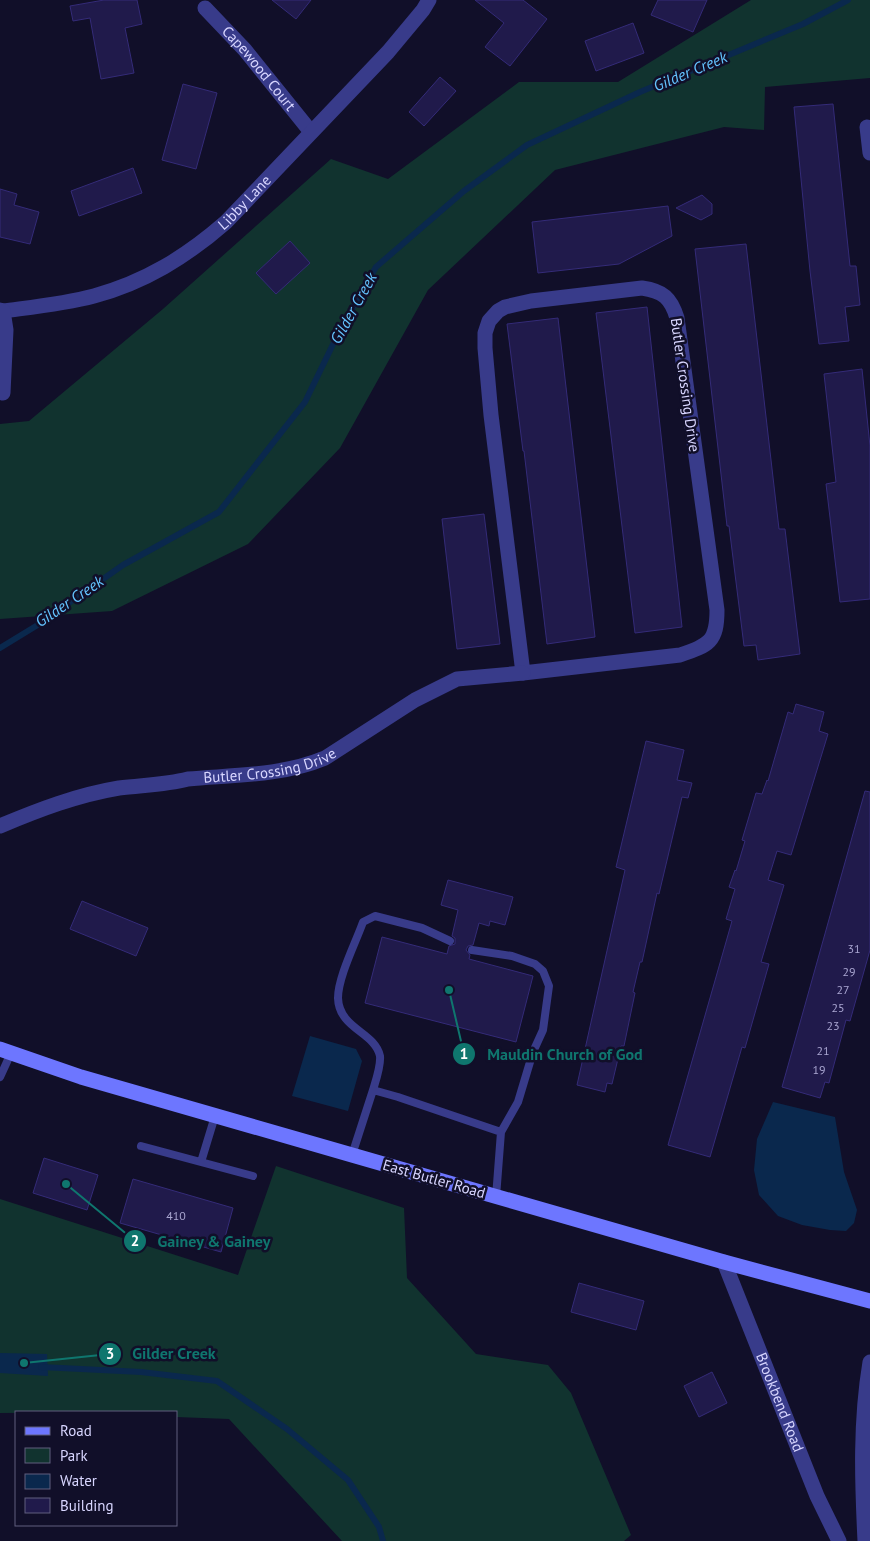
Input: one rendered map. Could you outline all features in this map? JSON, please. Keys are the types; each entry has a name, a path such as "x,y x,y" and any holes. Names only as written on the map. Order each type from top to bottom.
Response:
{"main road":[{"name":"East Butler Road","path":"5,1051 81,1077 352,1156 724,1262 870,1301"}],"street":[{"name":"Libby Lane","path":"1,310 64,303 94,296 134,283 168,266 201,244 226,222 388,52 429,0"},
{"name":"Capewood Court","path":"205,8 245,50 311,132"},
{"path":"867,127 870,153"},
{"name":"Butler Crossing Drive","path":"0,826 76,798 118,788 188,779 273,772 312,763 325,758 415,700 458,679 523,673 680,656 701,648 711,640 717,626 717,610 677,318 674,308 666,297 656,290 629,289 532,301 505,307 498,311 490,321 485,333 491,415 523,673"},
{"path":"1,310 6,330 3,392"},
{"name":"Brookbend Road","path":"724,1262 817,1496 839,1541"},
{"path":"865,1541 862,1438 870,1362"}],"lane":[{"path":"352,1156 373,1090 380,1056 373,1043 344,1017 338,999 343,976 363,922 375,916 422,928 450,941"},
{"path":"472,950 512,956 535,964 543,971 549,986 543,1030 533,1052 518,1102 501,1132 496,1197"},
{"path":"0,1077 5,1051"},
{"path":"373,1090 398,1096 501,1132"},
{"path":"201,1162 215,1116"},
{"path":"141,1146 254,1176"}],"green space":[{"path":"751,0 870,0 870,78 765,87 764,130 724,127 555,170 428,290 340,448 248,544 112,611 0,619 0,424 29,421 163,309 331,159 388,179 519,82 618,82"},
{"path":"276,1166 404,1208 407,1278 476,1354 548,1365 571,1393 631,1535 624,1541 342,1541 229,1419 178,1417 178,1411 15,1411 15,1413 0,1413 0,1199 238,1275"}],"water":[{"path":"310,1036 356,1049 362,1061 348,1111 292,1096"},
{"path":"773,1102 835,1117 844,1172 857,1210 854,1223 846,1231 802,1225 778,1216 759,1195 754,1170 757,1139"},
{"path":"0,1353 47,1354 48,1376 0,1373"}],"building":[{"path":"104,0 137,0 142,24 125,28 134,73 101,79 90,18 73,21 70,6"},
{"path":"272,0 311,0 296,19"},
{"path":"475,0 523,0 547,19 510,66 485,47 504,23"},
{"path":"658,0 707,0 693,32 651,15"},
{"path":"633,23 644,53 596,71 585,41"},
{"path":"440,77 456,91 424,126 409,112"},
{"path":"183,84 217,93 196,169 162,160"},
{"path":"833,104 850,266 856,266 860,305 845,307 849,341 819,344 794,107"},
{"path":"133,168 142,193 79,216 71,191"},
{"path":"0,189 17,194 14,205 39,212 30,244 0,237"},
{"path":"702,195 712,204 712,214 701,220 676,208"},
{"path":"668,206 672,236 619,264 538,273 532,222"},
{"path":"290,241 310,263 276,294 256,273"},
{"path":"746,244 779,529 785,529 800,654 758,660 756,645 744,646 729,526 727,526 695,249"},
{"path":"647,307 682,627 635,633 596,313"},
{"path":"558,318 595,637 547,644 507,324"},
{"path":"862,369 870,446 870,599 840,602 826,484 836,482 824,374"},
{"path":"484,514 500,644 457,649 442,519"},
{"path":"796,704 824,712 819,731 828,734 791,855 777,851 768,880 784,885 761,962 769,964 745,1048 742,1047 710,1157 668,1145 732,921 726,919 735,889 729,887 745,841 742,840 756,793 762,794 768,781 788,712 793,714"},
{"path":"646,741 684,750 677,780 692,783 688,798 682,797 633,992 635,993 624,1046 621,1046 612,1084 607,1083 605,1092 577,1085 625,870 616,867"},
{"path":"865,791 870,792 870,950 850,1021 846,1020 829,1083 825,1082 820,1098 782,1087"},
{"path":"448,880 513,897 505,925 490,921 489,926 479,923 473,945 468,946 466,950 470,955 469,959 533,976 516,1042 365,1003 382,937 447,954 449,946 455,944 455,938 452,936 458,910 441,905"},
{"path":"82,901 148,928 136,956 70,929"},
{"path":"44,1158 98,1175 87,1210 33,1193"},
{"path":"133,1179 233,1208 221,1252 120,1223"},
{"path":"579,1283 644,1301 636,1330 571,1312"},
{"path":"712,1372 727,1403 699,1417 684,1386"}],"waterway":[{"name":"Gilder Creek","path":"0,648 36,626 123,565 219,512 305,402 339,332 376,267 464,191 527,145 640,92 803,24 848,0"},
{"name":"Gilder Creek","path":"41,1367 141,1372 217,1381 287,1429 348,1480 379,1527 383,1541"}],"place":[{"name":"Mauldin Church of God","path":"449,990"},
{"name":"Gainey & Gainey","path":"66,1184"},
{"name":"Gilder Creek","path":"24,1363"}]}
